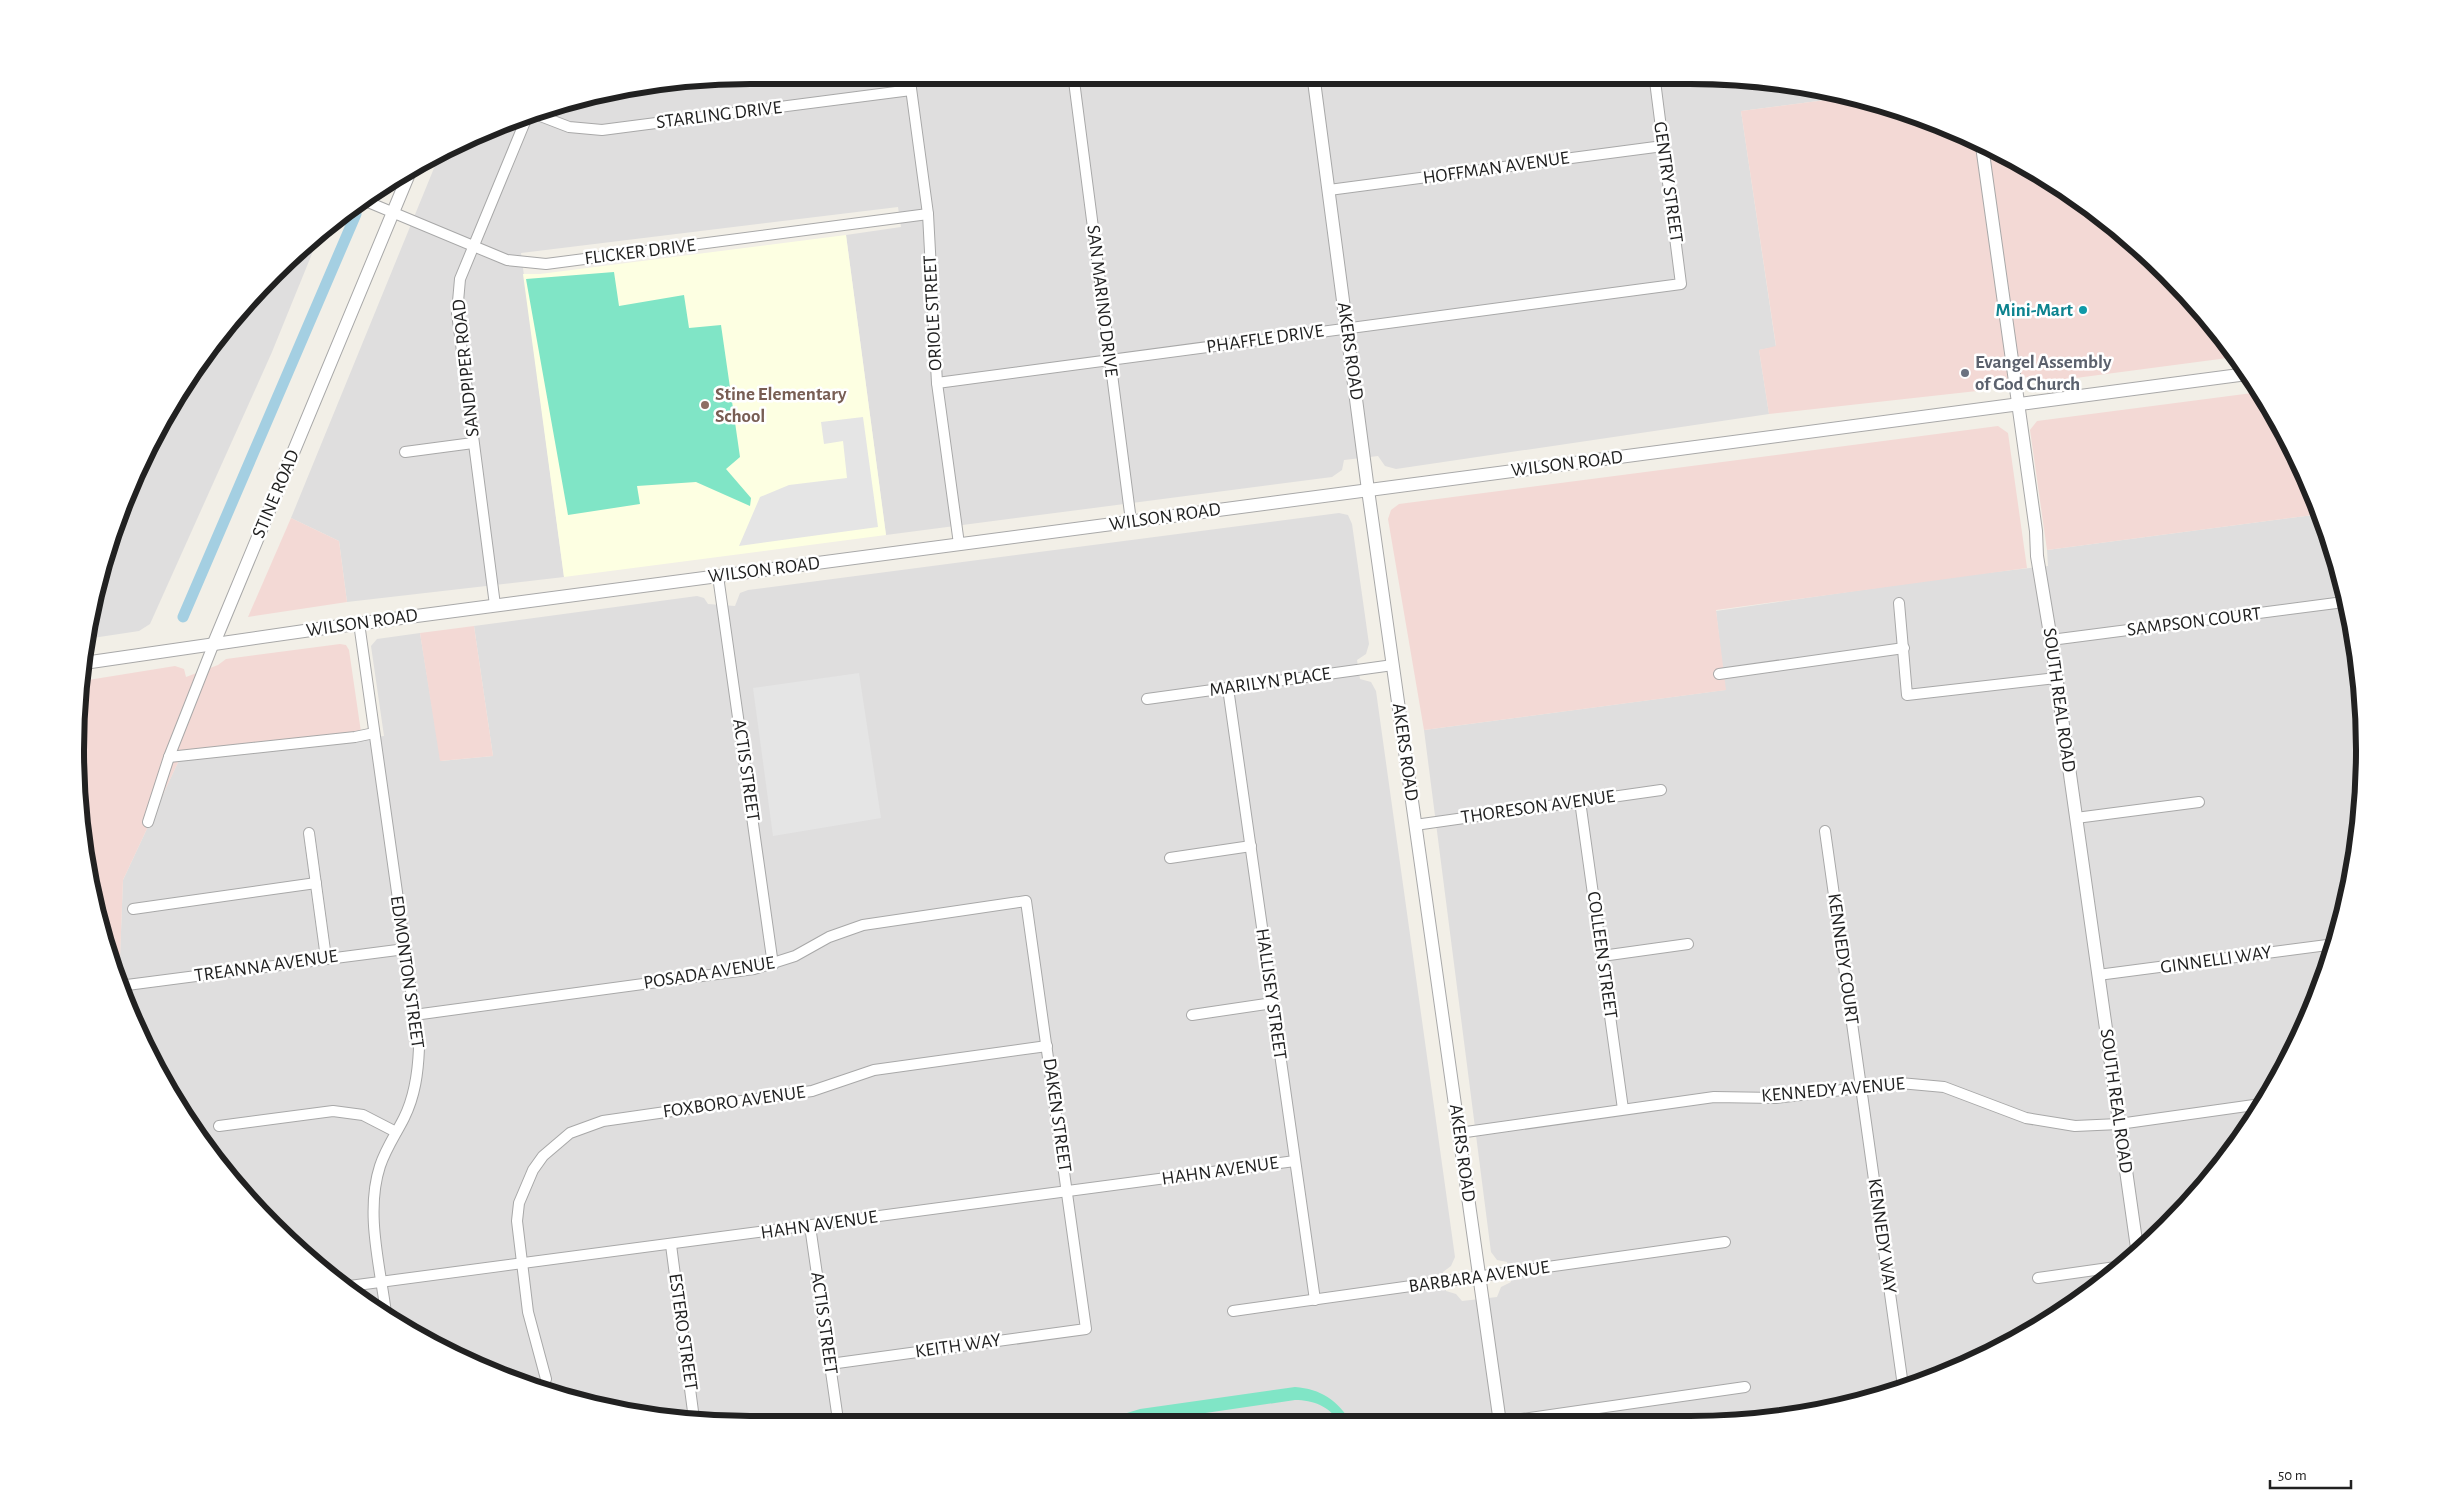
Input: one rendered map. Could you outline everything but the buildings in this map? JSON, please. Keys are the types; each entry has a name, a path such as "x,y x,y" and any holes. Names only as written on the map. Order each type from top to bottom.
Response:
{"street":[{"name":"SAN MARINO DRIVE","path":"1074,84 1131,522"},
{"name":"AKERS ROAD","path":"1314,84 1368,490 1497,1416"},
{"name":"GENTRY STREET","path":"1654,84 1681,284"},
{"name":"STARLING DRIVE","path":"543,117 569,127 602,130 911,85"},
{"name":"ORIOLE STREET","path":"911,85 928,214 937,383 959,544"},
{"name":"SANDPIPER ROAD","path":"495,605 457,313 460,279 525,123"},
{"name":"HOFFMAN AVENUE","path":"1329,190 1663,146"},
{"name":"SOUTH REAL ROAD","path":"1983,151 2037,556 2051,640 2136,1244"},
{"name":"STINE ROAD","path":"148,822 169,757 214,642 408,179"},
{"name":"FLICKER DRIVE","path":"370,203 507,260 546,264 928,214"},
{"name":"PHAFFLE DRIVE","path":"937,383 1681,284"},
{"name":"WILSON ROAD","path":"89,662 214,642 2240,375"},
{"path":"405,452 474,443"},
{"name":"ACTIS STREET","path":"718,576 773,965"},
{"path":"1899,603 1907,695 2056,678"},
{"name":"SAMPSON COURT","path":"2051,640 2336,603"},
{"name":"EDMONTON STREET","path":"359,623 419,1048 416,1084 411,1102 380,1166 374,1204 385,1307"},
{"path":"1719,674 1904,648"},
{"name":"MARILYN PLACE","path":"1147,699 1393,665"},
{"name":"HALLISEY STREET","path":"1228,688 1315,1300"},
{"path":"169,757 355,737 374,732"},
{"name":"THORESON AVENUE","path":"1415,825 1661,790"},
{"name":"COLLEEN STREET","path":"1580,802 1623,1109"},
{"path":"2076,818 2199,802"},
{"name":"KENNEDY COURT","path":"1825,831 1861,1087"},
{"path":"309,833 326,958"},
{"path":"1170,858 1251,846"},
{"path":"133,909 316,884"},
{"name":"POSADA AVENUE","path":"414,1014 754,969 773,965 795,956 829,937 863,925 1026,901"},
{"name":"DAKEN STREET","path":"1026,901 1086,1329"},
{"path":"1602,956 1688,944"},
{"name":"GINNELLI WAY","path":"2098,975 2327,945"},
{"name":"TREANNA AVENUE","path":"127,985 405,949"},
{"path":"1192,1015 1273,1004"},
{"name":"FOXBORO AVENUE","path":"546,1379 528,1312 517,1221 524,1186 543,1156 556,1143 585,1126 603,1121 792,1096 874,1070 1047,1046"},
{"name":"KENNEDY AVENUE","path":"1459,1133 1714,1097 1776,1098 1900,1083 1920,1083 1958,1091 2003,1111 2050,1123 2075,1126 2119,1124 2253,1105"},
{"name":"KENNEDY WAY","path":"1861,1087 1902,1382"},
{"path":"219,1126 333,1111 363,1115 396,1132"},
{"name":"HAHN AVENUE","path":"355,1286 1295,1161"},
{"name":"ACTIS STREET","path":"810,1226 837,1416"},
{"name":"BARBARA AVENUE","path":"1233,1311 1725,1242"},
{"name":"ESTERO STREET","path":"671,1245 693,1414"},
{"path":"2038,1278 2109,1268"},
{"name":"KEITH WAY","path":"830,1364 1086,1329"},
{"path":"1540,1416 1745,1387"}],"shaded area":[{"path":"750,84 1690,84 1734,85 1777,89 1831,99 1741,111 1776,347 1759,350 1769,414 1396,469 1385,466 1378,456 1344,460 1342,470 1332,477 886,535 846,235 901,227 898,207 521,253 564,577 347,602 339,541 291,518 436,162 495,134 578,106 663,89 706,85"},
{"path":"1831,99 1862,106 1904,119 1945,134 1985,152 2060,196 2096,221 2161,279 2191,311 2229,358 2038,383 2029,377 1993,381 1986,390 1769,414 1759,350 1776,346 1741,111"},
{"name":"Stine Elementary School","path":"846,235 886,535 564,577 523,274 540,274"},
{"path":"315,245 272,352 150,624 139,631 94,638 106,578 119,536 134,495 152,455 196,380 221,344 279,279"},
{"path":"2252,393 2288,455 2313,515 2047,550 2030,430 2037,421"},
{"path":"863,417 878,527 739,546 760,497 789,485 847,478 843,441 824,444 821,422"},
{"path":"1998,426 2008,433 2027,568 1716,610 1726,690 1424,730 1388,519 1391,510 1399,504"},
{"path":"1339,513 1348,515 1352,524 1369,644 1366,654 1357,660 1360,679 1371,682 1376,691 1455,1257 1451,1266 1443,1272 1446,1291 1456,1294 1462,1301 1497,1297 1501,1287 1511,1282 1507,1262 1497,1260 1491,1252 1424,730 1725,690 1716,611 1952,577 2048,566 2047,550 2313,515 2334,578 2351,663 2355,706 2356,750 2355,794 2351,837 2334,922 2306,1005 2288,1045 2267,1083 2219,1156 2161,1221 2096,1279 2023,1327 1985,1348 1945,1366 1904,1381 1862,1394 1820,1403 1777,1411 1734,1415 750,1416 706,1415 663,1411 578,1394 495,1366 455,1348 380,1304 344,1279 279,1221 221,1156 173,1083 152,1045 134,1005 120,966 123,880 180,758 384,736 371,646 377,639 420,633 441,761 493,756 474,626 697,596 704,598 708,604 735,606 740,593 748,590"},
{"path":"291,518 339,541 347,602 248,617"},
{"path":"474,626 493,756 440,761 420,633"},
{"path":"340,644 346,645 349,650 362,739 180,758 123,880 120,966 106,922 89,837 85,794 84,750 87,680 175,666 184,669 186,677 218,665 226,659"},
{"path":"859,673 881,818 773,836 753,688"}],"green space":[{"path":"614,272 619,306 684,295 689,328 721,325 740,457 726,469 751,498 750,506 696,482 637,486 640,504 568,515 526,279"},
{"path":"1295,1387 1320,1393 1334,1402 1347,1416 1335,1416 1320,1405 1308,1401 1295,1400 1185,1416 1122,1416 1140,1409"}],"waterway":[{"path":"183,617 356,214"}],"place":[{"name":"Mini-Mart","path":"2083,310"},
{"name":"Evangel Assembly of God Church","path":"1965,373"},
{"name":"Stine Elementary School","path":"705,405"}]}
